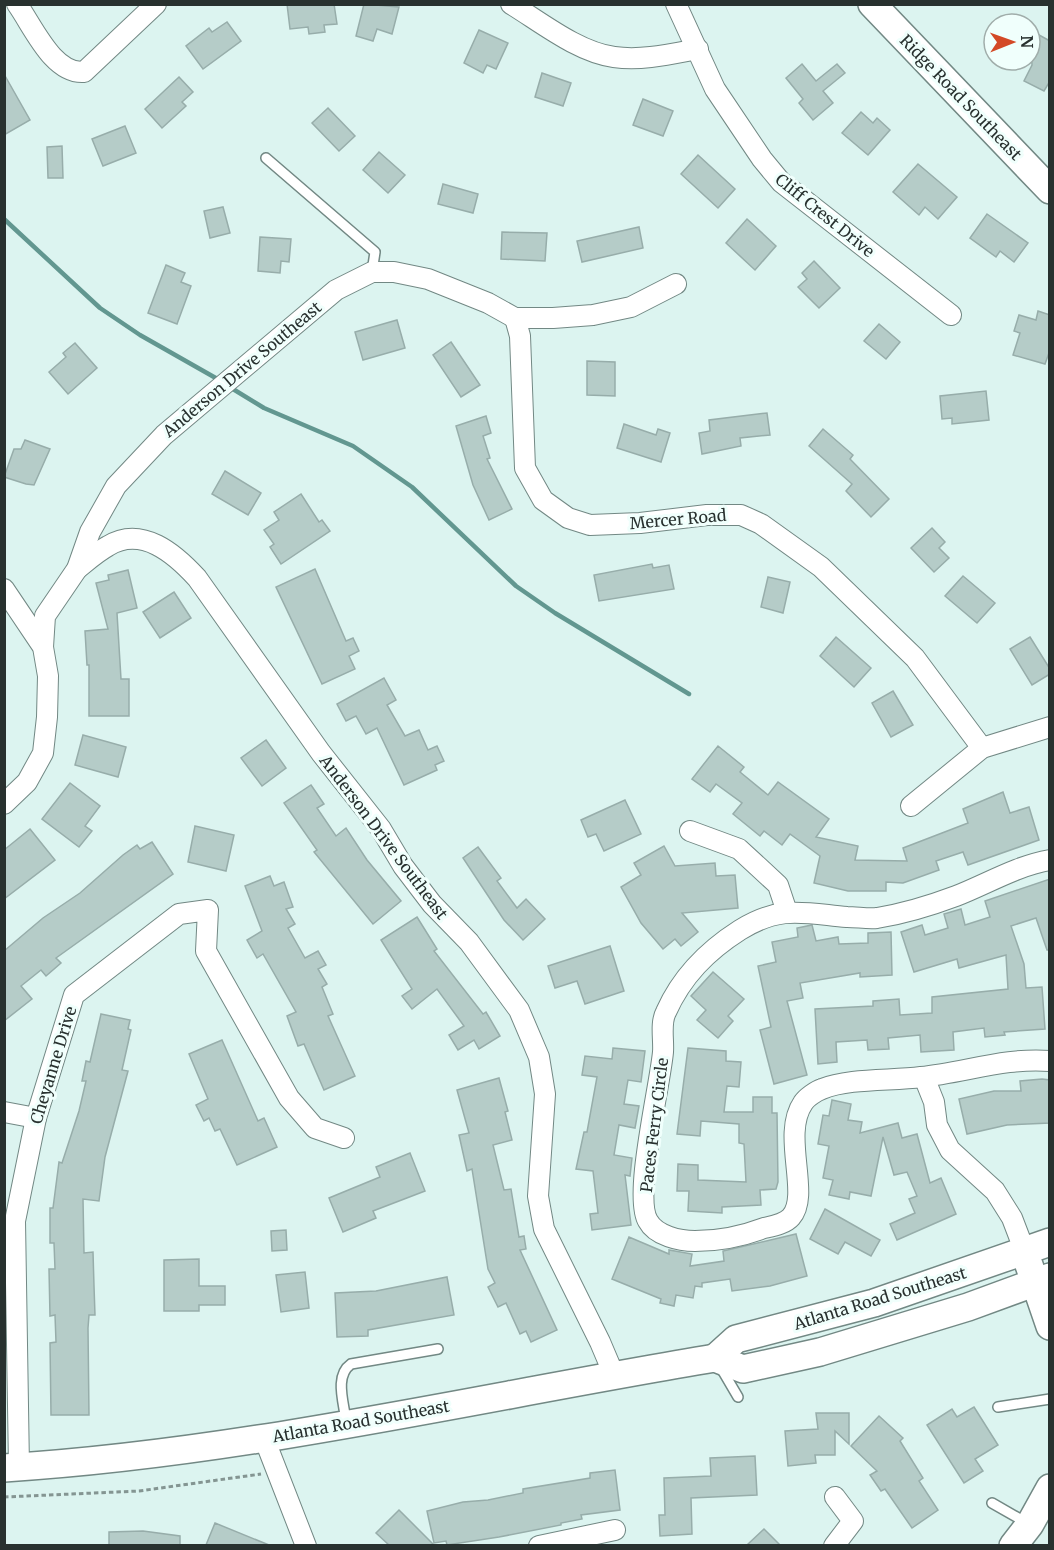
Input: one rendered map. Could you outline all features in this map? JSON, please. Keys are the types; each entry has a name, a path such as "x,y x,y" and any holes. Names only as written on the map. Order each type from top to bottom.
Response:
{"main road":[{"name":"Ridge Road Southeast","path":"872,4 1049,189"},
{"name":"Atlanta Road Southeast","path":"715,1358 736,1339 874,1303 1037,1247"},
{"path":"1037,1247 1050,1326"},
{"name":"Atlanta Road Southeast","path":"12,1468 168,1452 264,1438 715,1358 742,1369 820,1352 896,1331 1042,1279"},
{"path":"1013,1545 1030,1524 1050,1488"}],"street":[{"path":"17,4 59,64 72,73 84,72 156,4"},
{"path":"511,4 590,51 614,57 652,57 698,49"},
{"name":"Cliff Crest Drive","path":"676,4 715,89 762,159 781,182 951,315"},
{"name":"Anderson Drive Southeast","path":"4,804 27,782 43,753 48,687 43,647 45,616 77,569 90,532 116,486 164,435 336,290 372,272 394,272 428,279 470,295 515,318"},
{"path":"515,318 593,315 631,307 676,284"},
{"name":"Mercer Road","path":"515,318 520,336 525,468 543,500 568,518 590,525 640,523 707,515 741,515 761,524 821,567 915,658 982,748"},
{"name":"Anderson Drive Southeast","path":"77,569 109,544 134,539 155,543 176,555 198,578 321,753 381,829 403,866 432,904 469,942 519,1010 539,1057 545,1094 538,1196 544,1229 614,1375"},
{"path":"4,589 43,647"},
{"path":"911,806 982,748 1050,727"},
{"path":"690,831 739,849 778,885 787,912"},
{"name":"Paces Ferry Circle","path":"1050,860 1015,870 954,897 874,919 787,912 765,916 702,957 680,985 664,1015 663,1053 645,1176 643,1206 648,1222 659,1232 676,1240 694,1242 752,1232 789,1220 797,1209 798,1190 794,1158 796,1119 804,1102 821,1089 855,1083 924,1077 968,1068 1050,1061"},
{"name":"Cheyanne Drive","path":"12,1468 15,1221 36,1118 74,995 179,914 208,910 206,951 289,1098 315,1128 344,1138"},
{"path":"924,1077 934,1102 937,1125 950,1150 995,1191 1012,1218 1037,1247"},
{"path":"4,1112 36,1118"},
{"path":"264,1438 306,1545"},
{"path":"834,1545 854,1521 835,1497"},
{"path":"539,1545 615,1530"}],"lane":[{"path":"266,158 375,252 372,272"},
{"path":"347,1423 341,1388 342,1375 346,1368 351,1364 438,1349"},
{"path":"715,1358 738,1397"},
{"path":"998,1407 1050,1399"},
{"path":"992,1503 1030,1524"}],"path":[{"path":"4,1497 140,1491 258,1474 276,1469"}],"building":[{"path":"287,4 334,4 337,24 324,25 325,32 309,34 308,27 290,29"},
{"path":"364,4 399,7 392,34 377,29 373,41 356,36"},
{"path":"227,22 241,41 203,69 186,46 209,28 212,32"},
{"path":"479,30 508,43 496,69 487,65 483,73 464,63"},
{"path":"1042,37 1050,41 1050,81 1044,91 1024,81 1028,72 1042,72"},
{"path":"802,64 816,81 837,64 845,73 823,91 833,103 813,120 799,103 803,99 786,78"},
{"path":"542,73 571,83 563,106 535,97"},
{"path":"4,74 30,120 4,135"},
{"path":"179,77 193,92 182,102 186,106 162,128 145,109"},
{"path":"643,99 673,111 663,136 633,125"},
{"path":"328,108 355,136 339,151 312,123"},
{"path":"861,112 873,123 877,118 890,130 868,155 842,133"},
{"path":"125,126 136,153 103,166 92,139"},
{"path":"62,146 63,178 48,178 47,147"},
{"path":"379,152 405,175 388,193 363,170"},
{"path":"698,155 735,189 718,208 681,174"},
{"path":"918,164 957,197 938,219 925,207 919,215 893,192"},
{"path":"443,184 478,194 473,213 438,204"},
{"path":"223,207 230,233 210,238 204,211"},
{"path":"987,214 1028,243 1014,262 1000,251 996,257 970,238"},
{"path":"747,219 776,246 755,270 726,243"},
{"path":"639,227 643,248 582,262 577,241"},
{"path":"502,232 547,233 545,261 501,259"},
{"path":"260,237 291,239 289,262 281,261 280,273 258,271"},
{"path":"814,261 840,288 819,308 798,287 807,279 802,273"},
{"path":"166,265 185,273 181,282 191,286 177,324 148,313"},
{"path":"1038,311 1050,315 1050,350 1045,364 1013,355 1020,333 1014,331 1019,315 1036,320"},
{"path":"397,320 405,348 363,360 355,332"},
{"path":"879,324 900,342 886,359 864,341"},
{"path":"451,342 480,385 461,397 433,355"},
{"path":"75,343 97,368 68,394 49,372 66,357 63,353"},
{"path":"587,361 615,362 615,396 587,395"},
{"path":"986,391 989,420 952,424 952,418 942,419 940,396"},
{"path":"767,413 770,435 740,438 741,446 702,454 699,433 710,431 709,420"},
{"path":"486,416 491,433 483,436 490,458 487,459 512,509 489,520 473,485 456,426"},
{"path":"624,424 656,435 658,429 670,433 661,462 617,448"},
{"path":"823,429 853,455 850,459 889,499 871,517 846,491 852,484 809,446"},
{"path":"25,440 50,449 34,485 4,477 14,449 21,449"},
{"path":"225,471 261,493 248,515 212,494"},
{"path":"301,494 319,522 322,520 330,531 281,564 270,547 274,544 264,530 279,520 274,512"},
{"path":"932,528 945,542 939,548 949,558 934,572 911,548"},
{"path":"652,564 653,568 669,565 674,589 599,601 594,575"},
{"path":"315,569 346,641 353,638 359,651 349,656 355,669 322,684 276,587"},
{"path":"128,570 137,608 117,613 121,679 129,679 129,716 89,716 89,665 87,665 85,631 108,629 96,583 109,580 108,575"},
{"path":"963,576 995,603 977,623 945,596"},
{"path":"768,577 790,582 783,613 761,607"},
{"path":"174,592 191,618 160,638 143,612"},
{"path":"836,637 871,668 854,687 820,656"},
{"path":"1030,637 1050,669 1050,674 1032,685 1010,649"},
{"path":"384,678 396,700 387,705 405,736 419,730 428,750 437,746 444,761 435,765 437,770 404,785 377,728 366,734 356,716 346,721 337,704"},
{"path":"893,691 913,725 891,737 872,703"},
{"path":"83,735 126,747 118,777 75,765"},
{"path":"266,740 286,768 262,786 241,758"},
{"path":"718,746 744,767 740,772 768,795 778,782 829,819 816,837 858,846 855,860 907,861 903,848 968,823 963,809 1003,792 1010,813 1029,807 1039,840 968,865 963,852 936,861 939,870 903,883 886,882 886,891 848,891 814,883 820,856 790,834 782,845 764,831 760,836 733,814 742,803 716,784 710,792 692,779"},
{"path":"70,783 100,806 85,826 92,831 79,847 42,819"},
{"path":"311,785 324,804 317,808 336,836 346,828 367,860 401,901 373,924 314,852 317,850 284,803"},
{"path":"625,800 641,834 604,851 596,834 588,837 581,820"},
{"path":"195,826 234,835 226,871 188,862"},
{"path":"30,829 55,860 4,899 4,850"},
{"path":"152,842 173,874 56,958 61,963 46,976 41,970 21,986 32,999 4,1021 4,951 43,918 80,893 123,855 137,845 140,849"},
{"path":"664,846 675,866 715,863 716,876 735,875 738,908 682,913 698,932 681,946 675,939 663,949 641,923 621,887 641,875 634,863"},
{"path":"478,847 501,878 497,881 517,908 526,899 545,919 523,940 504,920 463,858"},
{"path":"270,876 274,886 284,882 293,907 286,909 295,924 288,928 305,958 318,951 326,965 318,969 327,984 322,987 333,1014 328,1016 355,1076 324,1090 304,1044 298,1046 287,1016 296,1012 263,954 257,958 247,940 262,931 245,886"},
{"path":"1050,879 1050,950 1047,950 1036,918 1011,926 1024,964 1026,988 1042,987 1045,1029 1004,1032 1005,1035 985,1037 984,1028 953,1032 954,1050 921,1052 920,1035 888,1038 889,1049 868,1050 867,1040 836,1042 837,1062 818,1064 815,1009 873,1006 873,1001 899,999 900,1015 932,1013 932,997 1008,989 1006,955 959,968 957,959 914,972 901,932 922,925 925,935 948,928 944,914 961,909 965,925 990,917 985,901"},
{"path":"417,917 437,949 434,951 483,1014 486,1012 500,1036 479,1049 474,1040 458,1050 449,1035 464,1026 437,989 412,1009 402,996 412,989 381,940"},
{"path":"812,925 816,941 838,937 839,944 868,943 868,933 891,932 892,975 860,977 860,973 800,983 803,998 787,1001 807,1075 774,1084 760,1030 771,1027 758,966 776,962 772,942 798,937 797,928"},
{"path":"610,946 624,991 585,1004 577,981 555,988 548,966"},
{"path":"713,972 744,999 728,1016 733,1021 718,1038 697,1020 706,1010 691,996"},
{"path":"101,1014 130,1020 128,1029 131,1030 122,1070 128,1071 105,1157 99,1201 83,1199 84,1253 93,1252 95,1315 89,1315 88,1328 89,1415 51,1415 50,1343 56,1342 55,1315 50,1316 49,1269 55,1269 54,1243 50,1243 50,1208 53,1208 59,1162 62,1163 79,1111 86,1081 82,1081 86,1061 90,1062"},
{"path":"222,1040 258,1121 264,1118 277,1147 237,1165 220,1129 215,1131 209,1118 204,1121 196,1105 208,1099 189,1054"},
{"path":"613,1048 645,1051 641,1082 628,1080 624,1104 639,1106 635,1128 619,1125 614,1155 632,1158 630,1176 625,1175 631,1225 592,1230 590,1214 598,1213 593,1171 576,1169 584,1132 587,1132 597,1077 582,1075 585,1056 612,1059"},
{"path":"688,1048 726,1051 726,1061 741,1062 739,1087 727,1086 724,1112 753,1112 753,1097 772,1097 772,1113 777,1113 778,1182 776,1189 760,1190 761,1205 722,1207 722,1213 688,1211 689,1191 677,1191 678,1164 698,1165 698,1180 746,1182 744,1144 739,1143 739,1124 701,1121 700,1136 677,1134"},
{"path":"499,1078 508,1111 505,1112 512,1140 493,1145 504,1190 511,1189 519,1237 524,1236 526,1249 520,1250 557,1330 531,1342 526,1331 520,1334 506,1303 498,1307 488,1287 495,1283 488,1269 472,1169 467,1171 459,1135 469,1133 457,1090"},
{"path":"1050,1080 1050,1123 1007,1125 967,1134 959,1099 994,1091 1021,1091 1020,1081"},
{"path":"832,1100 851,1104 848,1120 862,1122 860,1133 898,1123 902,1138 917,1134 930,1183 941,1178 956,1214 897,1240 890,1224 915,1213 909,1199 917,1196 907,1172 894,1175 883,1137 871,1196 850,1192 849,1199 829,1195 833,1180 823,1178 829,1146 818,1144 823,1115 829,1116"},
{"path":"410,1153 425,1191 373,1211 376,1218 343,1232 329,1198 380,1177 376,1167"},
{"path":"825,1209 880,1240 871,1256 845,1242 838,1254 810,1239"},
{"path":"286,1230 287,1250 272,1251 271,1231"},
{"path":"796,1234 807,1276 770,1286 732,1291 730,1279 702,1283 702,1287 695,1286 693,1298 676,1295 674,1306 660,1303 661,1299 612,1279 629,1237 669,1254 669,1250 692,1254 690,1266 724,1261 723,1251"},
{"path":"199,1259 199,1286 225,1286 225,1305 199,1305 199,1311 164,1311 164,1260"},
{"path":"305,1272 309,1308 281,1312 276,1275"},
{"path":"447,1277 454,1315 368,1330 368,1336 337,1337 335,1293 376,1291"},
{"path":"974,1407 998,1445 975,1459 983,1471 964,1483 927,1425 952,1409 957,1417"},
{"path":"816,1413 849,1413 849,1444 835,1431 835,1455 815,1455 816,1463 788,1466 785,1431 818,1429"},
{"path":"879,1416 903,1438 900,1441 923,1478 919,1481 938,1510 912,1528 885,1489 881,1491 870,1475 877,1471 851,1446"},
{"path":"755,1456 757,1495 691,1498 692,1534 660,1536 659,1515 665,1515 664,1478 711,1476 710,1458"},
{"path":"615,1470 620,1510 581,1515 582,1519 561,1523 561,1525 499,1537 447,1545 446,1541 434,1543 427,1511 463,1502 523,1493 523,1489 590,1478 590,1473"},
{"path":"399,1510 434,1545 389,1545 376,1533"},
{"path":"215,1523 269,1545 206,1545"},
{"path":"764,1529 780,1545 747,1545"},
{"path":"143,1531 180,1536 180,1545 109,1545 109,1532"}],"waterway":[{"path":"4,219 100,308 140,335 221,381"},
{"path":"228,386 264,408 353,446 412,487 516,586 555,613 689,694"}]}
